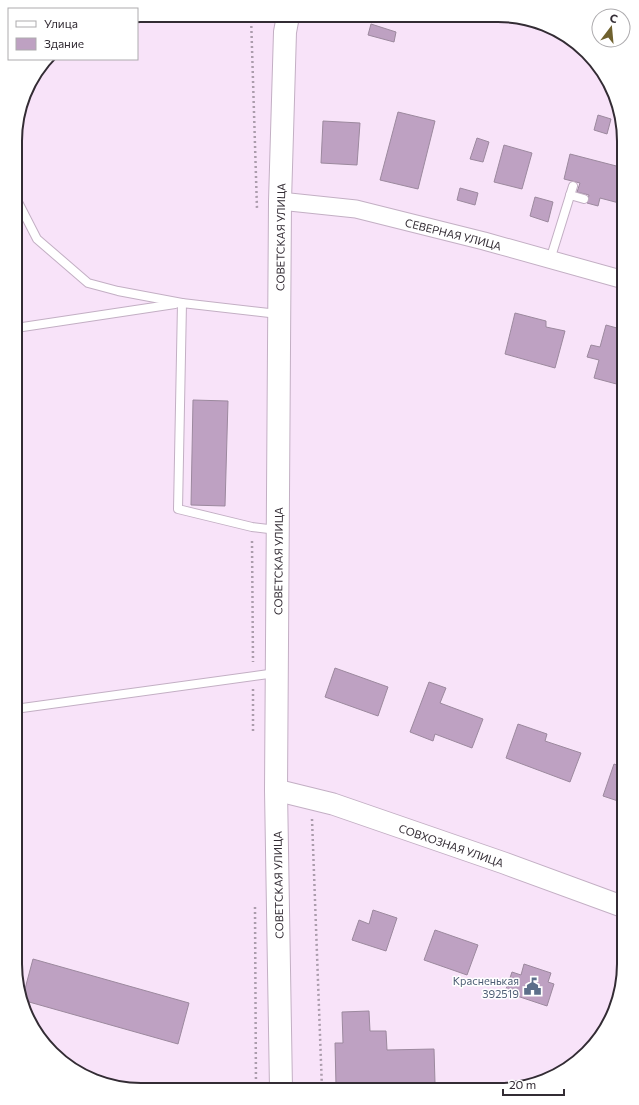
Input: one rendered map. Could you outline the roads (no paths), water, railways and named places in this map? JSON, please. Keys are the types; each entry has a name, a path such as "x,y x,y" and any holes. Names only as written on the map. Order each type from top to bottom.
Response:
{"main road":[{"name":"СОВЕТСКАЯ УЛИЦА","path":"281,1083 276,790 278,673 280,201 284,22"}],"street":[{"name":"СЕВЕРНАЯ УЛИЦА","path":"280,201 356,209 484,241 617,278"},
{"name":"СОВХОЗНАЯ УЛИЦА","path":"276,790 333,804 504,863 617,904"}],"lane":[{"path":"550,260 572,186"},
{"path":"570,195 584,199"},
{"path":"22,210 37,239 88,283 118,291 182,303 280,314"},
{"path":"22,327 182,303"},
{"path":"182,303 178,510 252,527 278,530"},
{"path":"22,708 278,673"}],"place":[{"name":"Красненькая 392519","path":"532,986"}]}
